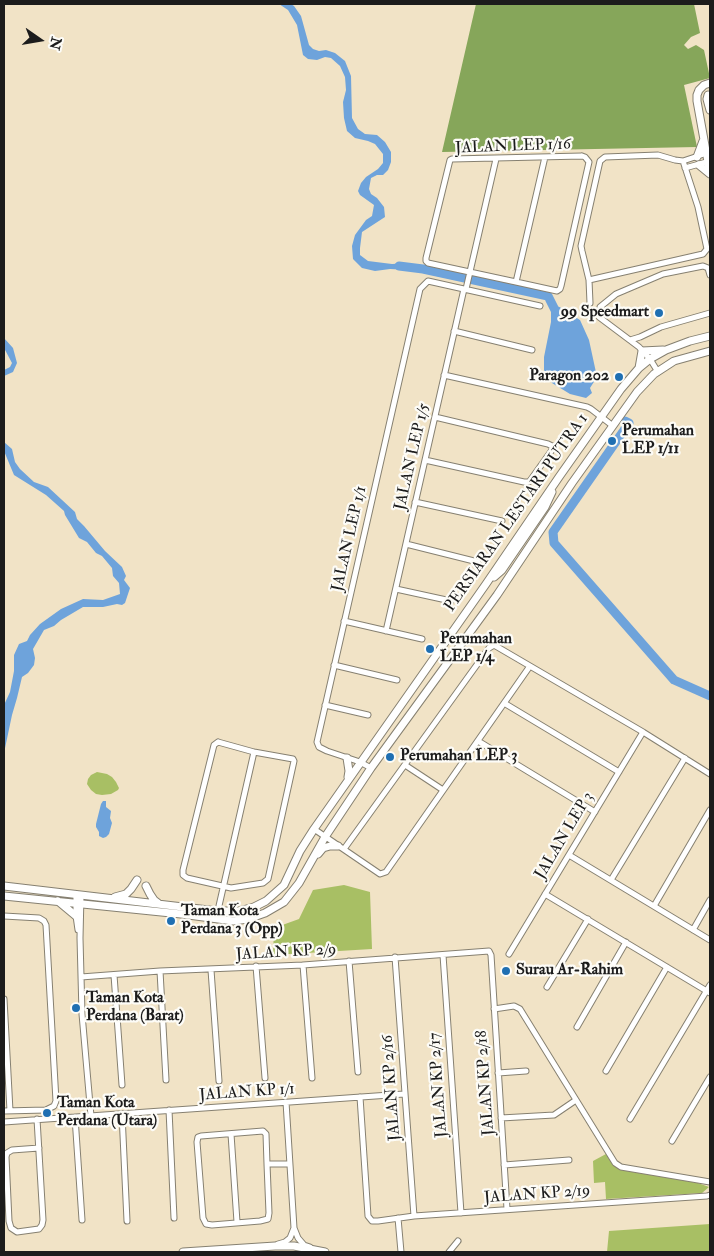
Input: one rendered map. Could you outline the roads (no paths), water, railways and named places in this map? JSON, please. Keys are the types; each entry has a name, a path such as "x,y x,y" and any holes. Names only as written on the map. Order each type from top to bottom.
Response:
{"street":[{"path":"710,83 704,85 696,95 708,153 710,173"},
{"path":"699,90 709,94 707,99 710,109"},
{"path":"698,161 704,140"},
{"path":"685,168 708,153"},
{"path":"590,303 589,280 581,246 600,161 605,157 658,155 678,161 709,162"},
{"path":"516,282 544,157"},
{"name":"JALAN LEP 1/16","path":"585,157 589,162 562,286 557,291 470,274 426,261 450,160 496,159 585,157"},
{"name":"JALAN LEP 1/5","path":"386,631 454,331 470,274 496,159"},
{"path":"589,280 703,254 707,248 698,207 683,161"},
{"path":"698,161 710,173"},
{"path":"658,372 641,349 599,317 600,307 616,294 663,274 702,266 708,268 710,275"},
{"name":"JALAN LEP 1/1","path":"372,768 327,751 319,747 317,742 420,289 428,281 466,288"},
{"path":"466,288 540,306"},
{"path":"630,340 661,327 710,313"},
{"path":"454,331 532,350"},
{"path":"640,368 641,339 645,335"},
{"name":"PERSIARAN LESTARI PUTRA 1","path":"4,886 217,911 239,911 266,901 284,885 300,851 347,780 486,584 502,570 546,507 559,476 621,389 650,359 666,350 710,336"},
{"path":"641,349 666,350"},
{"name":"PERSIARAN LESTARI PUTRA 1","path":"310,864 325,837 372,768 497,595 572,483 637,392 654,374 674,361 710,351"},
{"path":"444,375 587,407 612,426"},
{"path":"425,460 529,482 552,450 552,446 548,444 435,417"},
{"path":"415,502 502,521"},
{"path":"406,544 478,562"},
{"path":"396,589 451,601"},
{"path":"344,621 422,639"},
{"path":"341,848 489,648 494,645 643,732 710,774"},
{"path":"334,665 397,680"},
{"path":"314,829 380,874 386,872 530,666"},
{"path":"504,704 619,772"},
{"path":"325,705 368,715"},
{"name":"JALAN LEP 3","path":"509,954 643,732"},
{"path":"218,742 254,752 291,759 294,762 268,879 263,883 231,888 187,878 183,875 183,870 214,745 218,742"},
{"path":"478,742 595,812"},
{"path":"216,919 254,752"},
{"path":"347,758 349,771 347,780"},
{"path":"611,880 685,758"},
{"path":"405,764 443,790"},
{"path":"654,906 710,810"},
{"path":"4,896 233,921 248,919 265,913 284,902 323,848 330,846 341,848"},
{"path":"569,855 710,940"},
{"path":"113,898 126,894 137,880"},
{"path":"146,886 158,904"},
{"path":"79,894 82,1014 91,1116"},
{"path":"545,894 708,992"},
{"path":"693,930 710,900"},
{"path":"58,901 76,916"},
{"path":"79,903 76,916 80,938"},
{"path":"4,916 39,918 46,925 56,1101 54,1106 46,1110 7,1111 4,999"},
{"path":"547,987 588,919"},
{"path":"577,1027 626,942"},
{"name":"JALAN KP 2/9","path":"81,977 160,971 303,965 489,951 490,955"},
{"name":"JALAN KP 2/17","path":"443,955 461,1213"},
{"name":"JALAN KP 2/18","path":"490,955 507,1210"},
{"name":"JALAN KP 2/16","path":"395,957 414,1216"},
{"path":"349,962 358,1072"},
{"path":"303,965 312,1078"},
{"path":"256,966 265,1078"},
{"path":"606,1071 667,967"},
{"path":"211,970 219,1081"},
{"path":"160,971 166,1080"},
{"path":"114,975 122,1085"},
{"path":"630,1119 708,992 710,985"},
{"path":"494,1009 514,1006 520,1009 615,1163 621,1167 710,1182"},
{"path":"498,1073 526,1070"},
{"path":"672,1141 710,1076"},
{"name":"JALAN KP 1/1","path":"4,1122 404,1094"},
{"name":"JALAN KP 2/19","path":"360,1097 368,1216 372,1221 414,1216 710,1195"},
{"path":"501,1118 554,1115 576,1100"},
{"path":"286,1102 294,1228 298,1238 304,1244 318,1250"},
{"path":"169,1110 174,1218"},
{"path":"122,1114 127,1221"},
{"path":"75,1117 82,1220"},
{"path":"37,1119 39,1148 42,1225 39,1229 17,1232 11,1228 9,1221 7,1153 12,1150 39,1148"},
{"path":"263,1131 266,1134 267,1164 268,1219 206,1224 203,1218 198,1138 201,1136 263,1131"},
{"path":"231,1134 238,1222"},
{"path":"504,1165 569,1160"},
{"path":"267,1164 289,1164"},
{"path":"398,1218 401,1252"},
{"path":"275,1246 290,1238 294,1228"},
{"path":"449,1252 458,1241"},
{"path":"183,1252 275,1246 294,1246 325,1252"}],"water":[{"path":"279,4 291,4 294,6 301,16 309,45 313,49 335,53 345,61 351,76 352,118 358,129 365,134 377,135 385,142 391,152 391,162 388,170 383,175 371,178 369,189 371,194 384,207 385,217 362,232 360,255 368,261 392,264 410,263 409,270 390,269 375,271 362,268 353,259 352,246 355,235 366,220 372,216 374,205 360,195 358,191 366,177 383,163 383,154 375,144 355,138 347,131 343,102 346,90 345,77 340,66 331,58 325,57 317,60 308,59 303,55 297,25 288,10"},
{"path":"557,306 580,320 589,340 597,377 590,388 592,393 586,398 570,394 552,383 544,370 544,357 551,322 551,310"},
{"path":"4,338 13,348 17,363 13,372 4,376 4,370 10,367 12,363 4,348"},
{"path":"4,442 12,449 15,462 20,469 34,482 48,487 75,512 77,519 122,567 126,576 124,580 130,588 125,603 122,605 83,607 54,626 44,630 33,649 34,665 22,677 4,753 4,705 10,692 14,671 14,655 19,644 27,641 40,624 61,609 83,599 103,600 120,594 119,583 113,576 112,568 87,542 79,538 64,511 46,495 14,475 4,451"},
{"path":"103,801 106,801 106,807 111,811 110,818 112,823 109,834 103,838 99,836 96,824"}],"waterway":[{"path":"399,266 423,269 548,296 555,310 564,314"},
{"path":"625,421 629,423 553,532 554,543 674,680 710,696"}],"place":[{"name":"99 Speedmart","path":"659,313"},
{"name":"Paragon 202","path":"619,377"},
{"name":"Perumahan LEP 1/11","path":"612,441"},
{"name":"Perumahan LEP 1/4","path":"430,649"},
{"name":"Perumahan LEP 3","path":"390,757"},
{"name":"Taman Kota Perdana 3 (Opp)","path":"171,921"},
{"name":"Surau Ar-Rahim","path":"506,971"},
{"name":"Taman Kota Perdana (Barat)","path":"76,1008"},
{"name":"Taman Kota Perdana (Utara)","path":"47,1113"}]}
